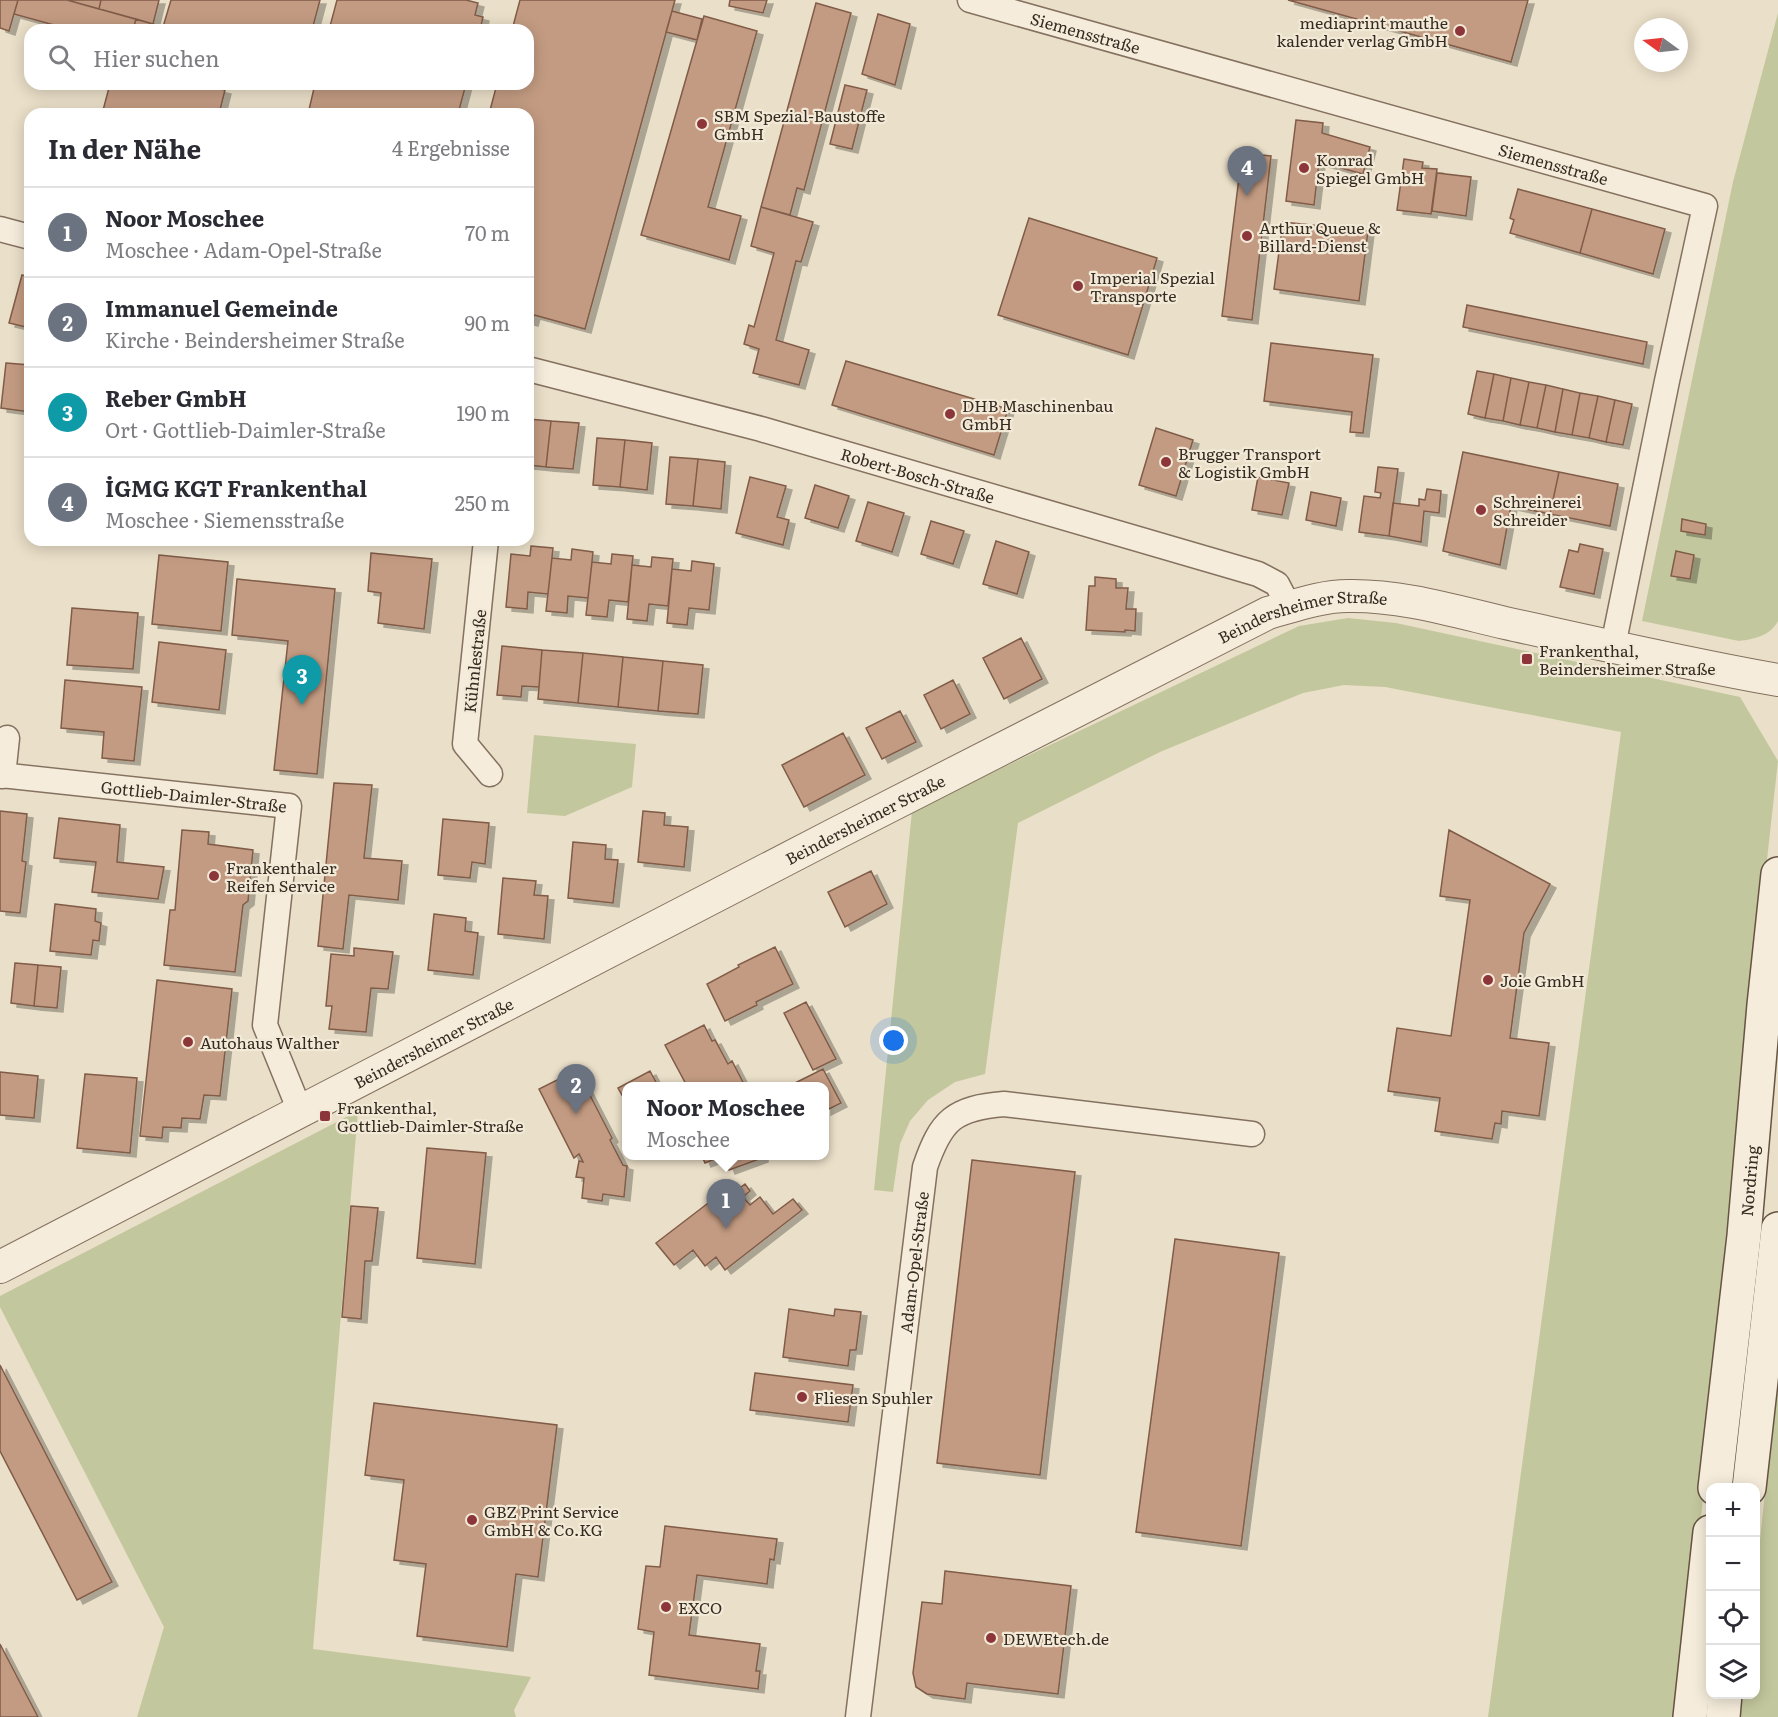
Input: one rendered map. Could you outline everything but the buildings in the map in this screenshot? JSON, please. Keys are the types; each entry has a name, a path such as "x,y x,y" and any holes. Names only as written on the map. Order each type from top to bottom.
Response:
{"main road":[{"name":"Nordring","path":"1716,1483 1744,1236 1778,874"},
{"path":"1750,1483 1778,1229"},
{"path":"1690,1717 1709,1537"},
{"path":"1722,1717 1724,1699"}],"street":[{"name":"Siemensstraße","path":"970,0 1705,206 1664,392 1613,646"},
{"path":"0,229 24,235"},
{"name":"Robert-Bosch-Straße","path":"534,371 761,429 1258,574 1277,584 1289,607"},
{"name":"Kühnlestraße","path":"485,546 465,744 490,774"},
{"name":"Beindersheimer Straße","path":"0,1267 1116,689 1268,613 1317,600 1346,596 1376,596 1778,680"},
{"name":"Gottlieb-Daimler-Straße","path":"7,738 1,776 289,806 265,1025 300,1111"},
{"name":"Adam-Opel-Straße","path":"858,1717 925,1167 934,1141 950,1119 976,1106 1004,1104 1252,1134"}],"green space":[{"path":"1778,13 1778,621 1766,633 1756,638 1739,641 1642,621 1733,182"},
{"path":"1348,618 1396,623 1740,697 1778,761 1751,1003 1732,1235 1679,1717 1488,1717 1621,732 1385,687 1344,685 1303,693 1160,752 1018,823 985,1074 955,1082 928,1100 910,1121 900,1144 893,1192 874,1190 912,811 1299,626"},
{"path":"534,735 636,744 632,787 565,816 527,813"},
{"path":"358,1111 313,1649 531,1677 514,1710 516,1717 137,1717 164,1627 0,1307 0,1296"},
{"path":"1778,1371 1778,1717 1738,1717 1740,1699 1760,1699 1760,1540"}],"place":[{"name":"mediaprint mauthe kalender verlag GmbH","path":"1460,31"},
{"name":"SBM Spezial-Baustoffe GmbH","path":"702,124"},
{"name":"Konrad Spiegel GmbH","path":"1304,168"},
{"name":"İGMG KGT Frankenthal","path":"1247,196"},
{"name":"Arthur Queue & Billard-Dienst","path":"1247,236"},
{"name":"Imperial Spezial Transporte","path":"1078,286"},
{"name":"DHB Maschinenbau GmbH","path":"950,414"},
{"name":"Brugger Transport & Logistik GmbH","path":"1166,462"},
{"name":"Schreinerei Schreider","path":"1481,510"},
{"name":"Frankenthal, Beindersheimer Straße","path":"1527,659"},
{"name":"Reber GmbH","path":"302,705"},
{"name":"Frankenthaler Reifen Service","path":"214,876"},
{"name":"Joie GmbH","path":"1488,980"},
{"name":"Autohaus Walther","path":"188,1042"},
{"name":"Immanuel Gemeinde","path":"576,1114"},
{"name":"Frankenthal, Gottlieb-Daimler-Straße","path":"325,1116"},
{"name":"Noor Moschee","path":"726,1229"},
{"name":"Fliesen Spuhler","path":"802,1397"},
{"name":"GBZ Print Service GmbH & Co.KG","path":"472,1520"},
{"name":"EXCO","path":"666,1607"},
{"name":"DEWEtech.de","path":"991,1638"}]}
